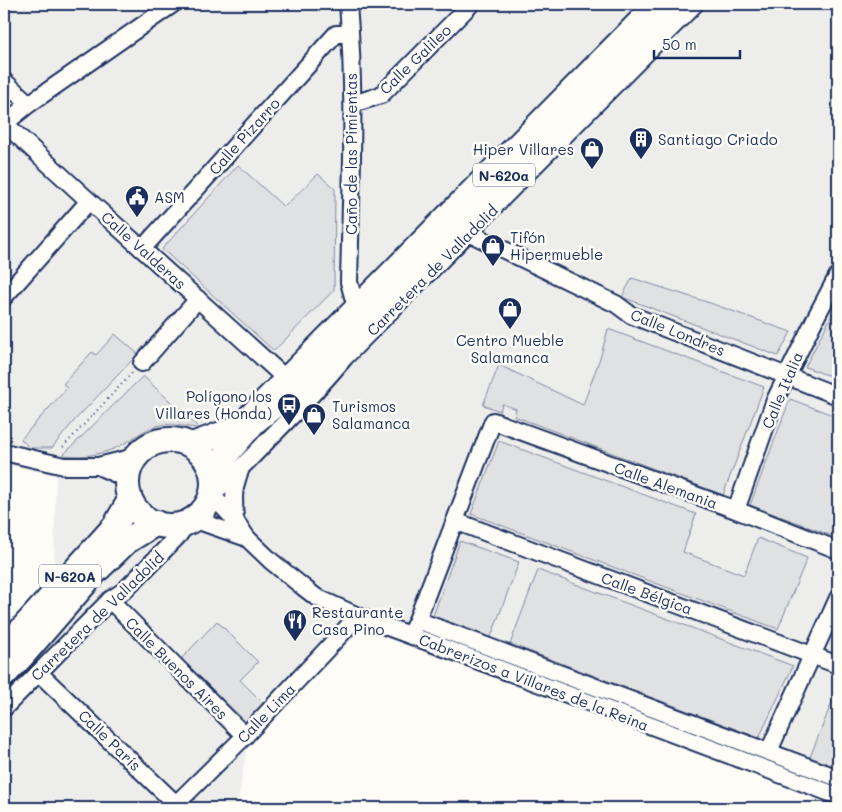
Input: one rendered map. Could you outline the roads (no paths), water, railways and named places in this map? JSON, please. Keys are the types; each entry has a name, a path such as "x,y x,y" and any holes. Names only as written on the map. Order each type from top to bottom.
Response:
{"highway":[{"name":"Carretera de Valladolid","path":"212,487 230,450 254,422 301,381 673,4"},
{"name":"Carretera de Valladolid","path":"192,445 254,422"},
{"name":"N-620A","path":"4,649 115,526 129,490 130,468 144,448 155,442 168,440 192,445"},
{"path":"129,490 137,511 142,516 156,523 173,525 191,520 204,509 212,487 208,459 192,445"},
{"name":"N-620A","path":"4,676 93,574 127,541 156,523"}],"street":[{"path":"4,123 174,4"},
{"name":"Caño de las Pimientas","path":"348,4 353,104 349,282 355,304"},
{"name":"Calle Galileo","path":"353,104 381,95 470,4"},
{"name":"Carretera de Valladolid","path":"223,434 254,409 355,304 652,4"},
{"name":"Carretera de Valladolid","path":"212,487 226,483 242,467 322,385 345,357 695,4"},
{"name":"Calle Pizarro","path":"142,249 336,34 350,34"},
{"path":"4,81 29,104"},
{"name":"Calle Valderas","path":"4,123 284,377"},
{"path":"4,298 89,202"},
{"name":"Calle Londres","path":"469,233 616,304 631,315 838,396"},
{"name":"Calle Italia","path":"736,510 775,400 838,275"},
{"path":"142,363 198,299"},
{"name":"Calle Alemania","path":"455,522 493,422 736,510 838,550"},
{"path":"6,451 64,466 98,466 136,457"},
{"path":"98,466 129,490"},
{"path":"235,520 234,485 242,467"},
{"name":"Cabrerizos a Villares de la Reina","path":"212,487 247,538 271,561 316,597 358,616 838,796"},
{"name":"Carretera de Valladolid","path":"4,708 110,600 125,590 178,536 191,520"},
{"name":"Cabrerizos a Villares de la Reina","path":"191,520 247,538"},
{"path":"410,635 418,620 455,522"},
{"name":"Calle Bélgica","path":"455,522 838,665"},
{"path":"769,751 838,598"},
{"name":"Calle Buenos Aires","path":"110,600 245,736"},
{"name":"Calle Lima","path":"176,807 358,616"},
{"path":"418,620 838,778"},
{"name":"Calle París","path":"39,673 176,807"}],"place":[{"name":"Santiago Criado","path":"641,160"},
{"name":"Hiper Villares","path":"592,170"},
{"name":"ASM","path":"137,218"},
{"name":"Tifón Hipermueble","path":"493,267"},
{"name":"Centro Mueble Salamanca","path":"510,330"},
{"name":"Polígono los Villares (Honda)","path":"289,426"},
{"name":"Turismos Salamanca","path":"314,436"},
{"name":"Restaurante Casa Pino","path":"295,642"}]}
